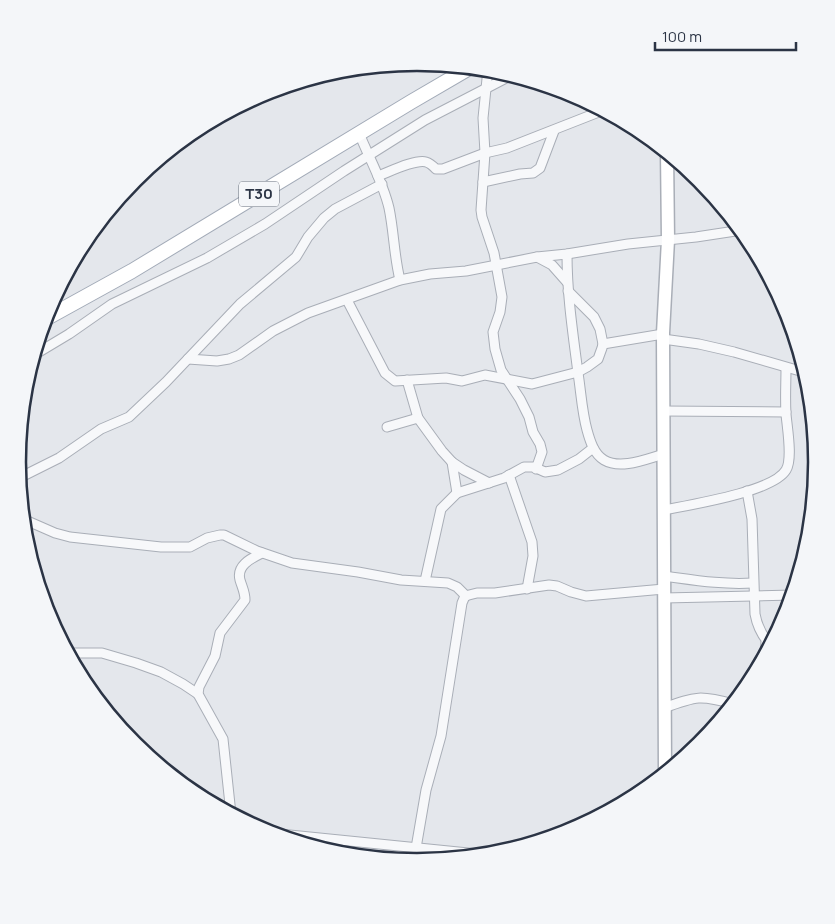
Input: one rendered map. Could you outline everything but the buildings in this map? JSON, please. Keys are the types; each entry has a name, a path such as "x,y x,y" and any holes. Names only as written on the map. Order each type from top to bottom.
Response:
{"main road":[{"name":"T30","path":"56,313 132,271 460,73"}],"street":[{"path":"487,77 483,118 485,153 482,217 497,266 502,305 494,327 494,337 498,359 506,379 520,399 529,417 533,432 540,444 542,452 536,469"},
{"path":"43,349 112,304 207,258 265,224 425,120 503,80"},
{"path":"26,474 59,458 101,429 129,417 145,404 240,304 296,257 308,237 324,218 396,169 424,161 436,169 444,170 485,153 507,148 554,131 596,114"},
{"path":"483,182 536,172 540,168 554,131"},
{"path":"359,134 380,180 389,207 400,280"},
{"path":"664,765 663,336 668,240 667,161"},
{"path":"188,359 217,361 229,359 239,355 273,331 321,307 347,300 400,280 430,274 497,266 537,257 733,231"},
{"path":"567,254 567,286 572,336 587,430 593,448 604,460 615,464 634,462 664,454"},
{"path":"347,300 358,317 385,373 395,381 446,378 462,381 485,375 532,384 588,368 598,358 603,344 600,329 594,317 567,286 552,265 544,259 537,257"},
{"path":"603,344 663,336 734,352 797,371"},
{"path":"664,510 726,498 778,478 786,470 788,449 786,368"},
{"path":"407,380 418,418 430,436 452,462 490,483"},
{"path":"663,410 786,412"},
{"path":"387,427 418,418"},
{"path":"425,581 441,509 457,494 510,475 524,467 530,466 545,472 558,470 579,459 593,448"},
{"path":"452,462 457,494"},
{"path":"510,475 532,542 533,556 527,589"},
{"path":"747,491 752,519 753,583 757,625 767,636"},
{"path":"32,523 70,537 162,547 190,548 207,538 220,535 262,553 292,563 401,580 453,584 466,596"},
{"path":"198,694 199,687 218,648 220,633 245,600 240,580 241,568 245,563 262,553"},
{"path":"416,848 426,790 441,736 462,603 466,596 477,593 495,593 549,585 586,596 664,588 753,583"},
{"path":"664,588 754,596 785,595"},
{"path":"77,654 102,653 136,663 161,672 198,694 223,739 230,805"},
{"path":"664,708 699,697 726,702"},
{"path":"328,843 451,851"}]}
